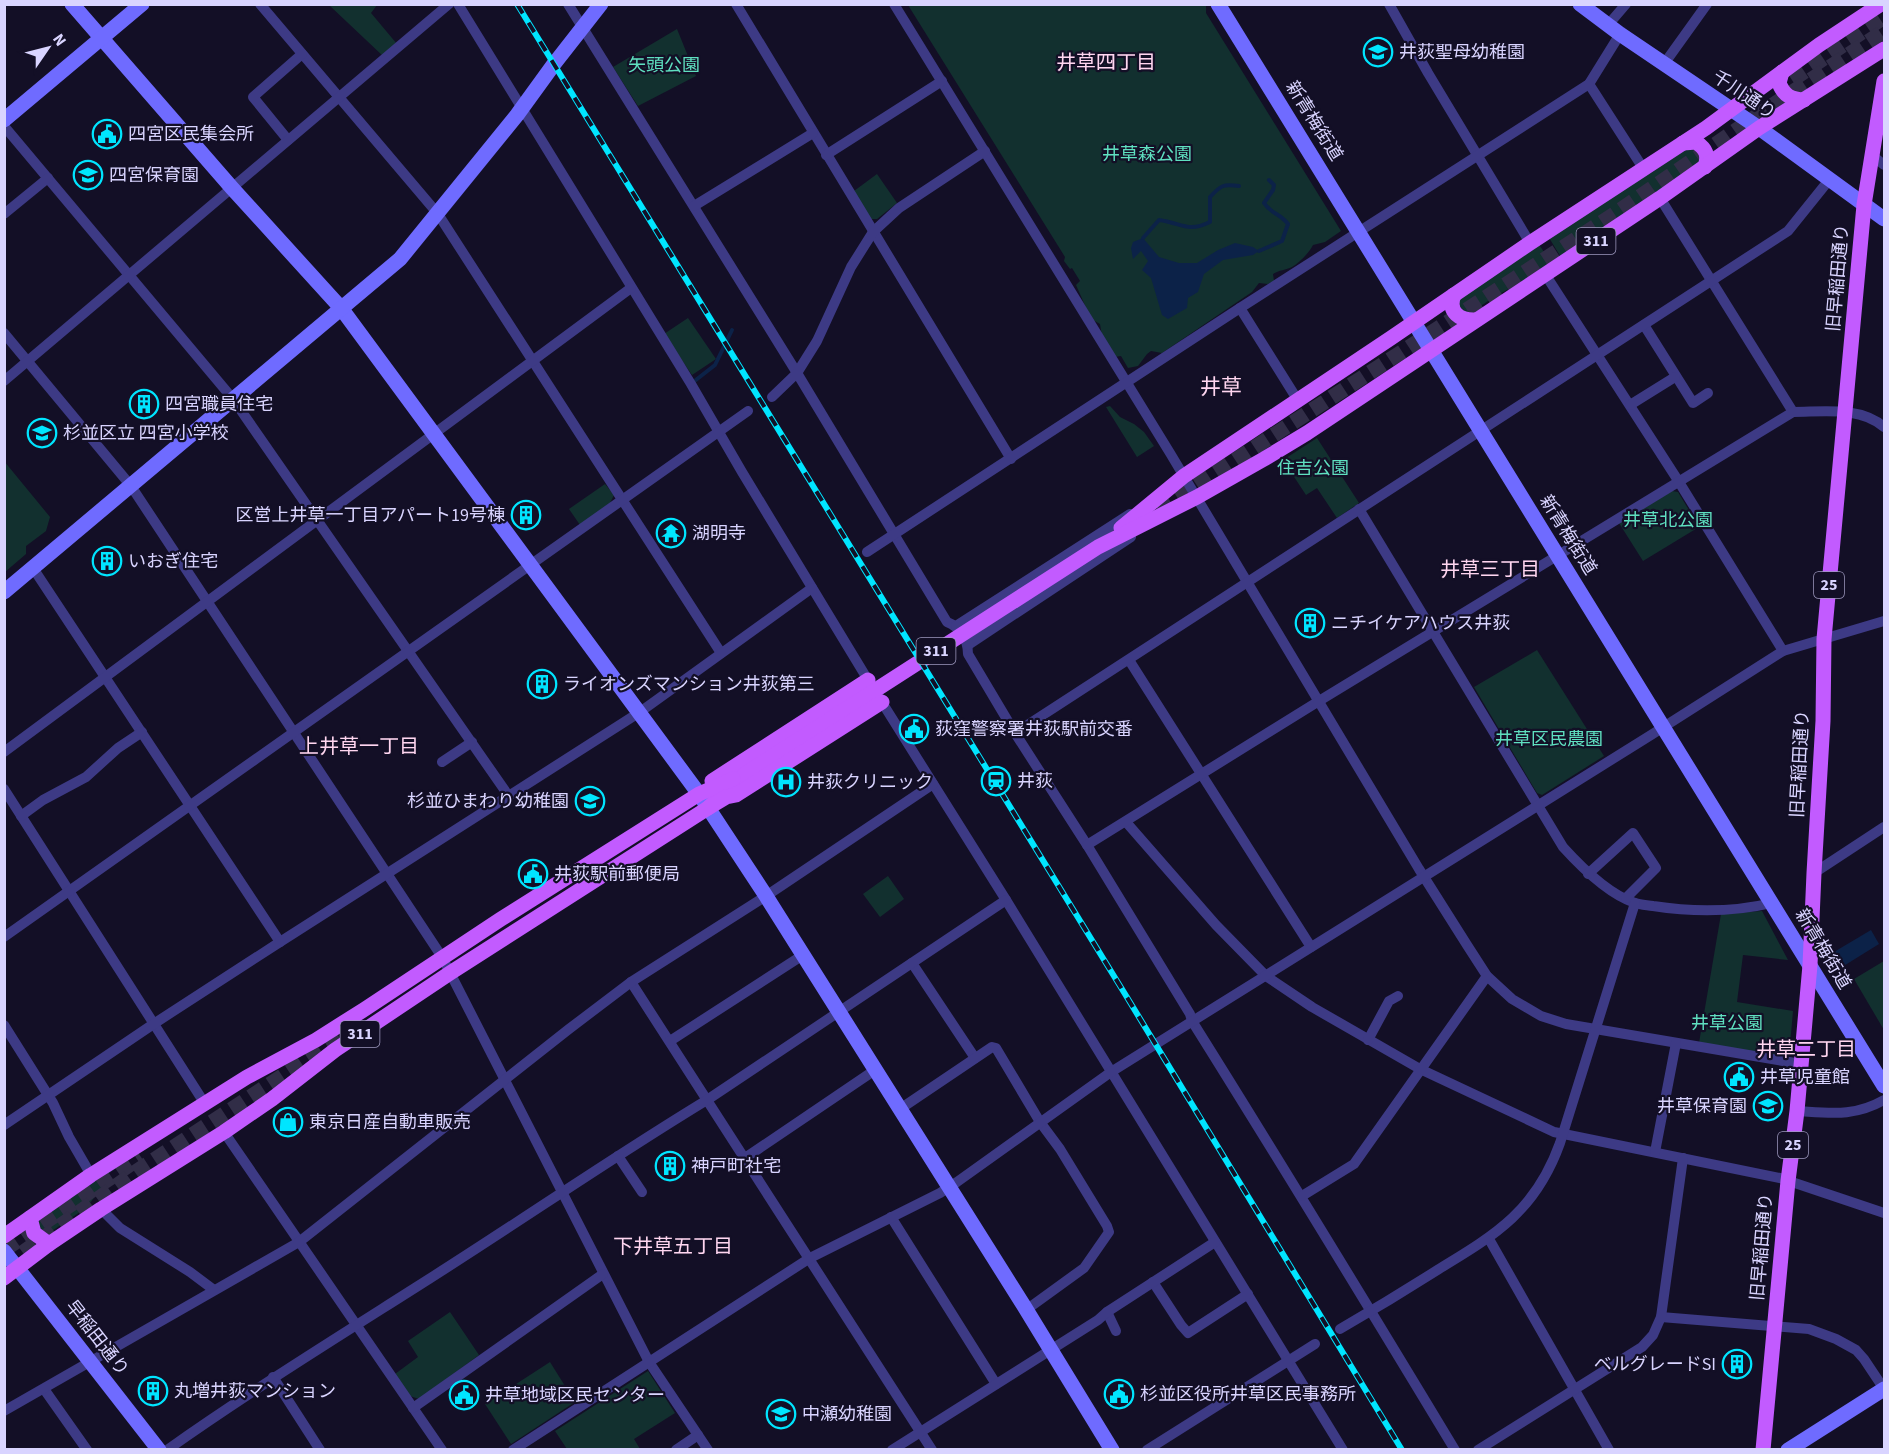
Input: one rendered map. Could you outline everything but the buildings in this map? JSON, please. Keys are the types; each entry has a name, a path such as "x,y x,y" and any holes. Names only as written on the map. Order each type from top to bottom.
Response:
{"main road":[{"name":"311","path":"1098,547 1184,476 1683,143 1819,45 1881,4"},
{"name":"311","path":"4,1278 101,1209 224,1132 272,1099 335,1050 450,973 708,808 745,774 774,755 1098,547 1197,497 1307,433 1660,198 1759,128 1884,49"},
{"path":"1782,72 1779,83 1785,94 1793,99 1804,100"},
{"name":"旧早稲田通り","path":"1763,1449 1810,965 1823,721 1824,639 1864,205 1878,160 1884,81"},
{"path":"1683,143 1696,142 1705,149 1707,155 1705,167"},
{"path":"1454,295 1452,305 1455,313 1466,321 1476,320"},
{"path":"1219,452 1217,460 1219,467 1225,473 1234,476"},
{"path":"699,794 716,778 868,680"},
{"path":"708,808 726,797 736,795 882,702"},
{"name":"311","path":"4,1236 91,1175 247,1077 316,1040 473,937 699,794 745,774"},
{"path":"473,937 471,941 473,950 477,953 483,952"},
{"path":"30,1218 33,1233 49,1244"}],"street":[{"path":"72,4 104,38 232,188 341,308 640,712 699,794 803,955 1112,1449"},
{"path":"4,120 142,4"},
{"path":"260,4 438,213 721,653"},
{"path":"4,381 449,4"},
{"path":"458,4 692,384 868,680 1343,1449"},
{"path":"568,4 797,373 947,622 956,626 968,645 968,654 1015,733 1087,845 1455,1449"},
{"path":"4,592 400,259 602,4"},
{"path":"736,4 1011,459"},
{"path":"894,4 1197,497 1424,877 1487,976 1512,999 1541,1016 1566,1024 1802,1064"},
{"name":"新青梅街道","path":"1218,4 1884,1086"},
{"path":"1389,4 1530,243"},
{"name":"千川通り","path":"1580,4 1759,128 1884,219"},
{"path":"867,552 1240,308 1589,84 1626,4"},
{"path":"1664,64 1707,4"},
{"path":"288,140 253,96 302,54"},
{"path":"826,155 942,81"},
{"path":"1589,84 1643,168"},
{"path":"4,126 233,399 508,795"},
{"path":"694,206 813,134"},
{"path":"772,398 797,373 817,341 851,267 873,232 899,208 985,151"},
{"path":"4,214 48,178"},
{"path":"1015,733 1788,231 1828,180"},
{"path":"1660,198 1793,412"},
{"path":"1545,274 1679,482 1783,651"},
{"path":"4,752 631,288"},
{"path":"1240,308 1297,399"},
{"path":"1644,325 1692,403 1708,393"},
{"path":"4,333 130,486 442,957 649,1362 708,1449"},
{"path":"1630,405 1675,377"},
{"path":"4,937 748,411"},
{"path":"1087,845 1793,412 1845,412 1868,416 1884,427"},
{"path":"956,626 1168,489"},
{"path":"968,645 1179,506"},
{"path":"1359,509 1563,847 1588,874 1631,900 1684,910 1757,907 1773,903"},
{"path":"33,568 280,942"},
{"path":"4,1125 155,1023 387,872 640,712 812,588"},
{"path":"513,1449 810,1258 949,1187 1111,1072 1783,651 1884,621"},
{"path":"1129,660 1311,947"},
{"path":"21,816 43,800 86,777 117,748 142,732"},
{"path":"442,762 472,742"},
{"path":"4,1412 299,1242 631,982 933,784"},
{"path":"4,789 205,1104"},
{"path":"1126,822 1216,925 1266,976 1312,1007 1420,1069 1554,1132 1788,1181 1884,1214"},
{"path":"1814,873 1884,827"},
{"path":"1340,1329 1489,1239 1528,1202 1553,1164 1596,1030 1631,900 1656,868 1633,833 1588,874"},
{"path":"167,1449 273,1377 430,1279 707,1100 1006,900"},
{"path":"670,1041 803,955"},
{"path":"912,963 975,1058"},
{"path":"1302,1196 1354,1164 1487,976"},
{"path":"631,982 932,1449"},
{"path":"1368,1040 1389,1001 1398,996"},
{"path":"4,1025 53,1103 91,1175"},
{"path":"1655,1152 1676,1043"},
{"path":"900,1109 992,1047 996,1048 1040,1122 1085,1188 1109,1232 1084,1268 1026,1310"},
{"path":"745,1158 875,1070"},
{"path":"1797,1111 1851,1113 1867,1109 1884,1100"},
{"path":"224,1132 442,1449"},
{"path":"618,1156 642,1192"},
{"path":"1478,1449 1642,1347 1653,1335 1661,1317 1683,1158"},
{"path":"101,1209 120,1228 190,1272 214,1290"},
{"path":"891,1217 996,1384"},
{"path":"1489,1239 1609,1449"},
{"path":"892,1449 1105,1316 1107,1312 1215,1242"},
{"name":"早稲田通り","path":"4,1251 159,1449"},
{"path":"413,1408 603,1274"},
{"path":"1153,1282 1188,1332 1248,1294"},
{"path":"1107,1312 1116,1331"},
{"path":"1661,1317 1809,1329 1825,1334 1856,1350 1884,1389 1788,1449"},
{"path":"1147,1449 1315,1344"},
{"path":"273,1377 320,1449"},
{"path":"44,1389 87,1449"},
{"path":"676,1449 698,1435"}],"green space":[{"path":"329,5 377,5 371,13 397,44 383,56"},
{"name":"井草森公園","path":"908,5 1206,5 1206,13 1341,231 1325,242 1313,245 1304,258 1292,267 1273,274 1274,281 1268,284 1259,283 1252,292 1162,353 1151,351 1138,366 1128,368 1121,356 1114,357 1103,342 1100,324 1091,319 1076,285 1080,281 1072,268 1070,269 1064,261 1065,257"},
{"name":"矢頭公園","path":"677,29 696,76 638,106 613,67"},
{"path":"1688,148 1696,149 1701,158 1698,166 1562,259 1548,236 1627,183 1651,173"},
{"path":"877,174 897,203 877,219 870,219 854,191"},
{"path":"1538,243 1552,264 1472,312 1468,313 1459,308 1458,298"},
{"path":"688,318 716,359 692,375 664,334"},
{"path":"1110,406 1120,417 1144,432 1154,446 1137,457 1106,407"},
{"name":"住吉公園","path":"1317,438 1359,503 1337,518 1317,488 1306,495 1283,460"},
{"path":"4,461 50,517 46,531 26,546 26,554 5,572"},
{"path":"605,484 614,495 610,503 580,525 569,509"},
{"name":"井草北公園","path":"1672,491 1678,492 1699,527 1643,561 1619,523"},
{"name":"井草区民農園","path":"1537,650 1604,756 1542,795 1537,793 1474,687"},
{"path":"888,876 904,899 880,917 863,894"},
{"name":"井草公園","path":"1762,911 1788,960 1743,955 1737,1002 1793,1011 1789,1057 1699,1043 1721,914"},
{"path":"1884,961 1884,1030 1854,979"},
{"path":"117,1165 118,1167 102,1178 106,1186 86,1208 49,1233 41,1231 37,1222"},
{"path":"450,1312 479,1355 419,1399 410,1396 395,1374 418,1357 408,1341"},
{"path":"550,1362 575,1402 511,1444 485,1404"},
{"path":"648,1371 675,1413 634,1439 640,1449 567,1449 555,1431"}],"water":[{"path":"1143,238 1159,257 1179,263 1197,263 1235,243 1253,247 1259,251 1253,255 1223,260 1204,274 1198,292 1188,298 1187,308 1168,319 1162,315 1151,278 1142,270 1148,261 1141,251 1133,259 1131,248 1133,242"},
{"path":"1871,930 1879,944 1842,967 1834,952"}],"waterway":[{"path":"1259,251 1282,241 1288,224 1264,203 1273,190 1274,185 1269,180"},
{"path":"1143,238 1159,220 1190,227 1210,222 1210,197 1223,186 1239,186"},
{"path":"692,383 715,365 732,330"}],"tunnel":[{"path":"1792,80 1884,17"},
{"path":"1158,510 1616,213 1884,31"},
{"path":"4,1266 137,1171 342,1037"},
{"path":"4,1250 141,1157"}],"railway":[{"path":"517,4 1402,1450"}],"place":[{"name":"井荻聖母幼稚園","path":"1378,52"},
{"name":"四宮区民集会所","path":"107,134"},
{"name":"四宮保育園","path":"88,175"},
{"name":"四宮職員住宅","path":"144,404"},
{"name":"杉並区立 四宮小学校","path":"42,433"},
{"name":"区営上井草一丁目アパート19号棟","path":"526,515"},
{"name":"湖明寺","path":"671,533"},
{"name":"いおぎ住宅","path":"107,561"},
{"name":"ニチイケアハウス井荻","path":"1310,623"},
{"name":"ライオンズマンション井荻第三","path":"542,684"},
{"name":"荻窪警察署井荻駅前交番","path":"914,729"},
{"name":"井荻","path":"996,781"},
{"name":"井荻クリニック","path":"786,782"},
{"name":"杉並ひまわり幼稚園","path":"590,801"},
{"name":"井荻駅前郵便局","path":"533,874"},
{"name":"井草児童館","path":"1739,1077"},
{"name":"井草保育園","path":"1768,1106"},
{"name":"東京日産自動車販売","path":"288,1122"},
{"name":"神戸町社宅","path":"670,1166"},
{"name":"ベルグレードSI","path":"1737,1364"},
{"name":"丸増井荻マンション","path":"153,1391"},
{"name":"杉並区役所井草区民事務所","path":"1119,1394"},
{"name":"井草地域区民センター","path":"464,1395"},
{"name":"中瀬幼稚園","path":"781,1414"}],"district":[{"name":"井草四丁目","path":"1106,63"},
{"name":"井草","path":"1221,387"},
{"name":"井草三丁目","path":"1490,570"},
{"name":"上井草一丁目","path":"359,747"},
{"name":"井草二丁目","path":"1806,1050"},
{"name":"下井草五丁目","path":"673,1247"}]}
